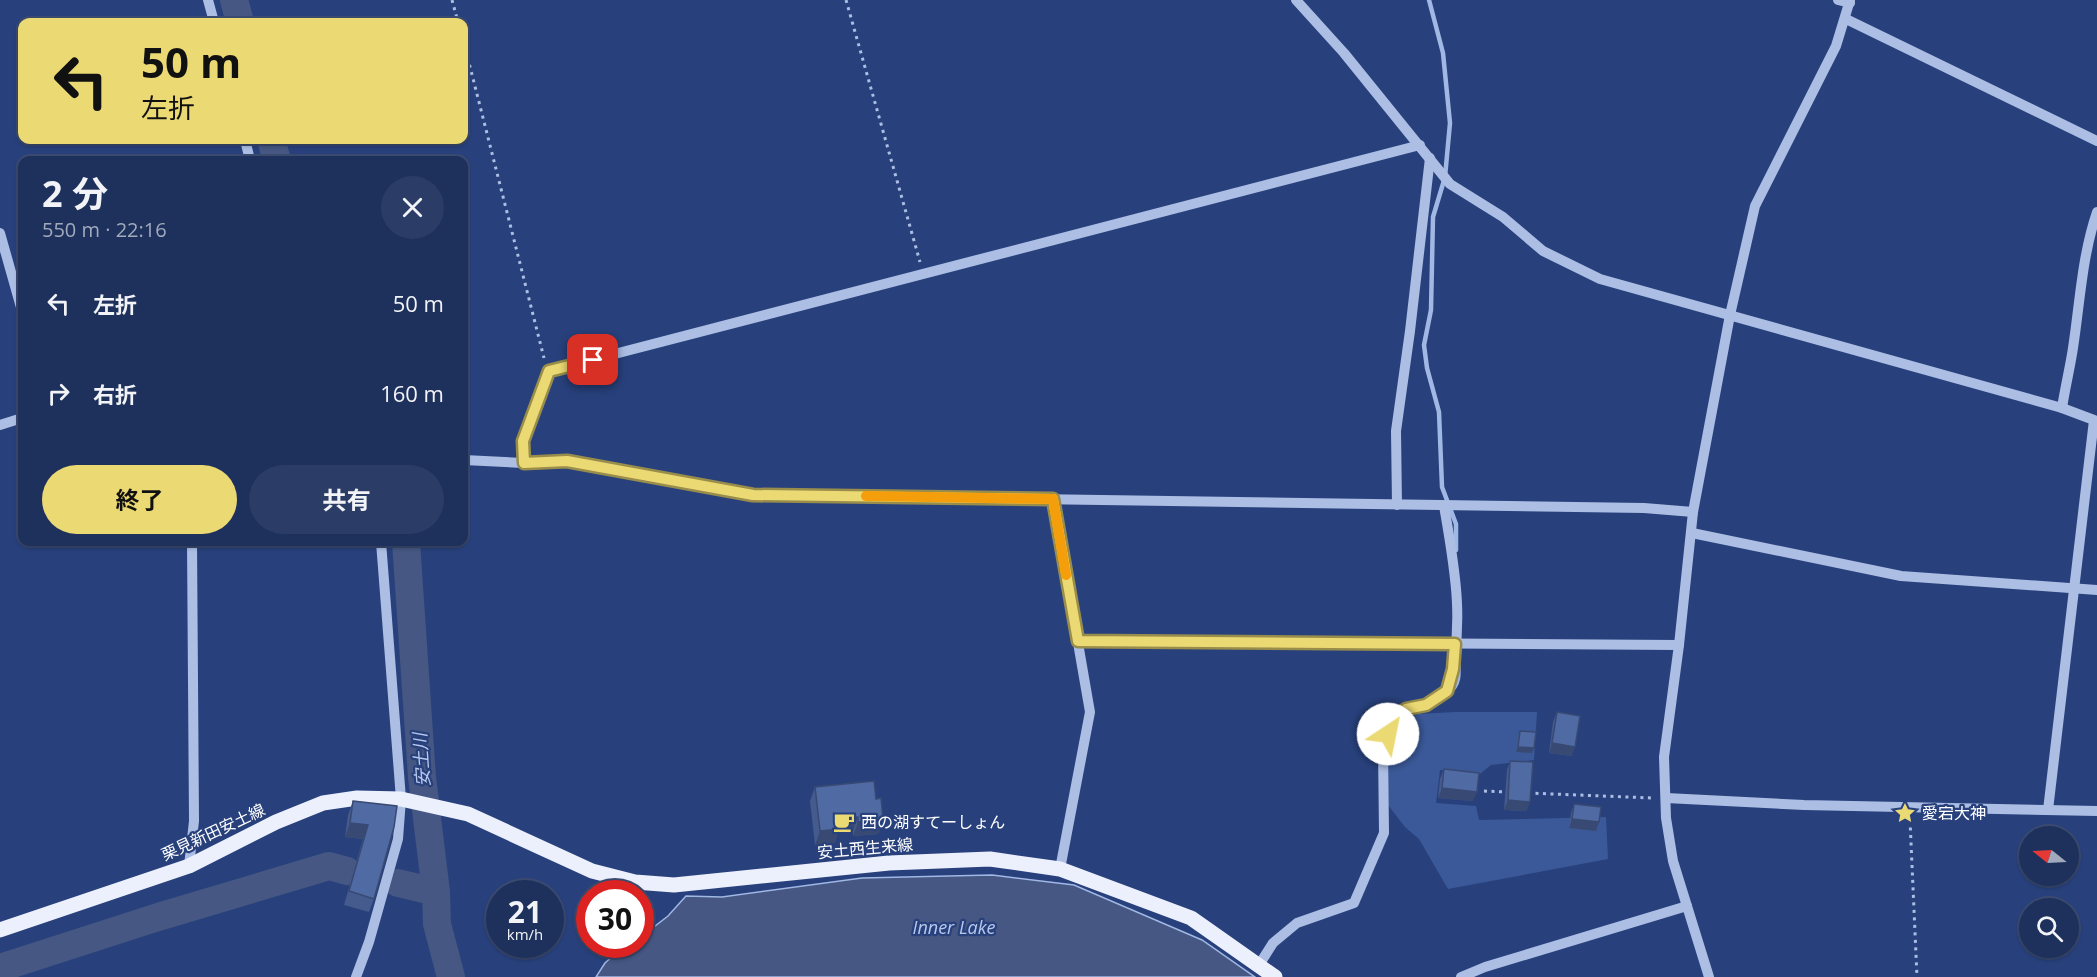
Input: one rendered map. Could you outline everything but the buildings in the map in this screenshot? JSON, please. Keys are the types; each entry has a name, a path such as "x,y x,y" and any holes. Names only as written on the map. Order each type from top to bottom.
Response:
{"main road":[{"name":"栗見新田安土線","path":"0,930 189,866 276,822 322,803 357,798 404,799 445,807"},
{"name":"安土西生来線","path":"445,807 468,814 592,871 635,882 674,885 889,863 990,859 1060,869 1191,918 1275,977"}],"street":[{"path":"208,0 213,18"},
{"path":"1296,0 1344,53 1450,184 1503,217 1543,251 1600,279 2062,408 2096,420 2048,810"},
{"path":"1709,977 1673,861 1666,818 1664,757 1693,512 1730,315 1755,206 1836,46 1850,2 1838,0"},
{"path":"1846,19 2097,141"},
{"path":"524,463 523,441 549,371 1420,145"},
{"path":"1397,505 1396,431 1433,163"},
{"path":"2062,408 2073,348 2080,285 2091,229 2097,212"},
{"path":"0,233 18,297"},
{"path":"0,425 18,419"},
{"path":"468,460 524,463 567,461 753,495 1644,508 1693,512"},
{"path":"1053,499 1090,712 1060,869"},
{"path":"1259,965 1273,943 1297,923 1354,903 1384,833 1383,748 1392,720 1406,709 1426,705 1447,691 1453,669 1458,614 1455,573 1444,506"},
{"path":"1692,533 1901,576 2097,590"},
{"path":"189,866 194,821 192,546"},
{"path":"356,977 369,942 398,839 404,799 381,546"},
{"path":"1078,641 1679,645"},
{"path":"1666,798 1804,805 2097,811"},
{"path":"1461,977 1485,967 1687,906"}],"path":[{"path":"452,0 457,18"},
{"path":"846,0 923,273"},
{"path":"468,58 549,371"},
{"path":"1484,791 1506,792"},
{"path":"1528,793 1666,798"},
{"path":"1909,807 1917,977"}],"shaded area":[{"path":"1537,712 1534,760 1491,765 1480,774 1440,770 1436,803 1476,806 1479,820 1606,817 1608,859 1448,889 1419,839 1405,827 1388,805 1387,751 1395,725 1418,714"}],"water":[{"name":"Inner Lake","path":"992,875 1074,885 1202,940 1255,977 596,977 611,958 654,958 654,927 668,916 686,896 722,897 862,878"}],"waterway":[{"name":"安土川","path":"234,0 239,18"},
{"path":"1429,0 1443,53 1450,123 1445,177 1433,217 1431,310 1424,345 1427,368 1439,412 1442,487 1456,524 1456,550"},
{"name":"安土川","path":"272,144 276,156"},
{"name":"安土川","path":"406,546 422,777 436,892 437,924 451,977"},
{"path":"1449,693 1457,682 1458,660"},
{"path":"0,968 158,917 329,866 347,871"},
{"path":"398,883 436,892"}],"slow traffic":[{"path":"866,496 1053,499 1066,575"}],"place":[{"name":"愛宕大神","path":"1905,813"},
{"name":"西の湖すてーしょん","path":"844,822"}],"route":[{"path":"593,360 549,371 523,441 524,463 567,461 753,495 1053,499 1078,641 1455,644 1453,669 1447,691 1426,705 1406,709 1392,720 1388,734"}]}
